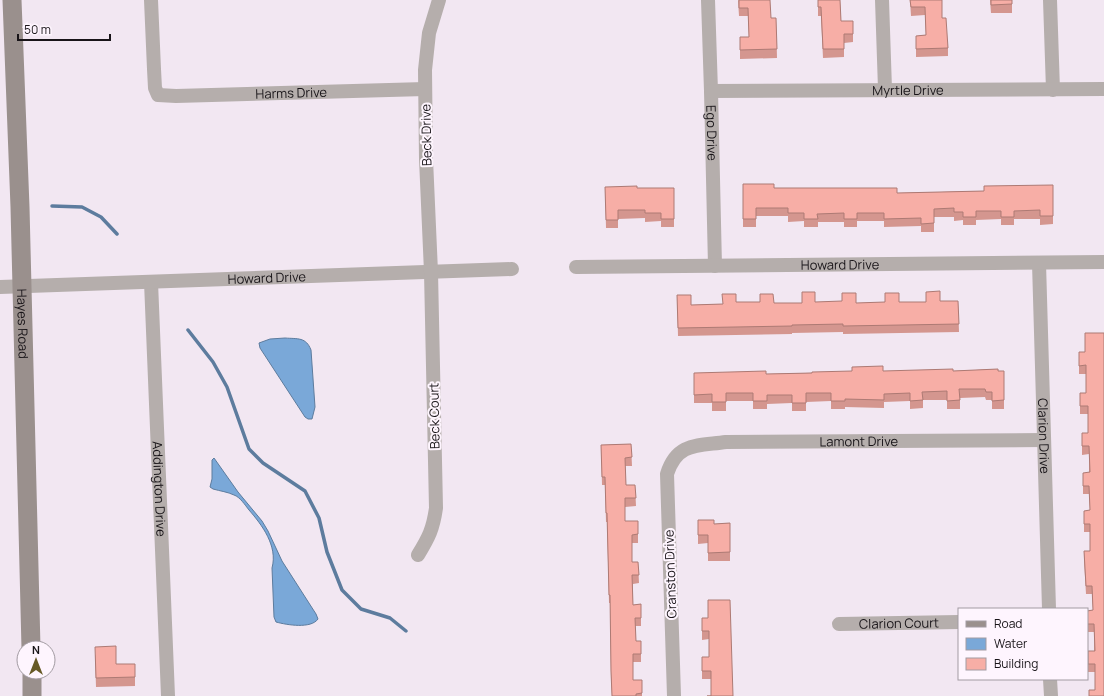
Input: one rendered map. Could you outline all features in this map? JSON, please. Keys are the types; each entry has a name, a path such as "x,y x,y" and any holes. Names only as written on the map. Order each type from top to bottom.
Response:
{"street":[{"name":"Hayes Road","path":"12,0 20,207 31,640"},
{"name":"Harms Drive","path":"151,0 154,69 158,95 176,96 425,89"},
{"name":"Beck Drive","path":"430,272 426,159 425,70 430,32 439,0"},
{"name":"Ego Drive","path":"708,0 712,91 715,266"},
{"path":"882,0 885,89"},
{"path":"1050,0 1053,90"},
{"name":"Myrtle Drive","path":"712,91 1104,89"},
{"name":"Howard Drive","path":"576,267 1104,262"},
{"name":"Clarion Drive","path":"1039,263 1049,608"},
{"name":"Howard Drive","path":"0,287 512,269"},
{"name":"Beck Court","path":"418,555 430,536 436,508 430,272"},
{"name":"Addington Drive","path":"151,282 168,696"},
{"name":"Lamont Drive","path":"676,455 685,448 726,442 1044,440"},
{"name":"Cranston Drive","path":"674,696 666,474 670,462 676,455"},
{"name":"Clarion Court","path":"839,624 958,622"},
{"path":"32,680 32,696"},
{"path":"1050,680 1051,696"}],"water":[{"path":"285,338 304,341 311,350 315,407 312,419 305,417 260,348 259,343 270,339"},
{"path":"214,458 238,492 262,521 282,561 316,614 318,619 315,622 305,625 298,625 276,622 274,617 272,568 273,552 268,536 259,522 240,499 232,494 210,487 212,479 212,460"}],"building":[{"path":"739,0 770,0 771,18 776,18 777,49 740,50 740,37 749,37 748,8 739,8"},
{"path":"818,0 840,0 841,21 853,21 853,34 844,34 844,49 823,49 821,7 818,7"},
{"path":"910,0 942,0 942,18 946,18 948,48 916,49 916,36 926,35 925,7 911,7"},
{"path":"991,0 1012,0 1012,4 991,5"},
{"path":"743,184 774,184 774,188 897,188 897,193 984,191 984,186 1053,185 1053,216 1040,216 1040,210 1014,211 1014,217 1001,217 1001,211 976,211 976,217 963,217 963,212 954,212 954,208 934,209 934,223 921,224 921,218 884,219 884,213 857,213 857,219 844,219 844,213 817,214 818,219 804,219 804,213 788,213 788,208 756,208 756,219 743,219"},
{"path":"637,186 637,188 674,188 674,219 661,219 661,213 645,213 645,210 618,210 618,220 606,220 605,187"},
{"path":"940,291 940,301 958,301 959,324 843,326 843,324 678,328 677,295 691,295 691,305 723,304 722,294 736,294 736,302 760,302 760,294 773,294 774,303 802,303 802,292 815,292 815,302 842,301 842,293 856,293 856,303 885,302 885,293 899,293 899,302 926,302 926,292"},
{"path":"1085,333 1104,333 1104,696 1089,696 1089,690 1095,690 1095,664 1088,664 1088,651 1095,651 1094,624 1088,624 1088,611 1093,610 1092,586 1086,586 1084,551 1090,551 1090,524 1084,524 1084,511 1090,510 1089,486 1083,486 1083,473 1090,472 1089,446 1082,446 1082,433 1088,433 1088,406 1080,406 1080,393 1086,393 1086,365 1079,366 1079,352 1085,352"},
{"path":"883,366 883,371 953,369 953,371 998,369 998,371 1004,371 1004,400 992,401 992,392 986,392 985,389 959,389 960,400 947,401 947,391 922,392 923,400 910,401 910,393 884,394 884,400 845,399 845,401 831,401 831,393 806,393 806,403 792,403 792,395 767,395 767,401 753,401 753,393 726,393 726,402 712,402 712,394 694,395 694,373 766,371 766,374 812,373 852,371 852,367"},
{"path":"631,444 632,457 625,458 626,485 635,485 636,498 625,498 625,521 638,521 638,534 632,535 632,562 638,562 639,575 632,575 633,605 641,604 641,618 635,618 636,641 641,641 641,654 633,654 633,680 642,680 642,693 636,694 636,696 612,696 607,513 605,477 602,477 601,445"},
{"path":"698,520 714,520 714,524 730,523 730,552 708,553 708,535 698,535"},
{"path":"708,600 730,600 733,696 711,696 711,671 702,671 702,657 709,657 709,631 702,631 702,618 708,618"},
{"path":"116,646 116,664 135,664 135,677 96,678 95,647"}],"waterway":[{"path":"52,206 82,207 101,217 117,234"},
{"path":"188,330 213,362 227,387 249,449 263,463 305,491 319,518 327,552 342,590 361,609 390,618 406,631"}]}
